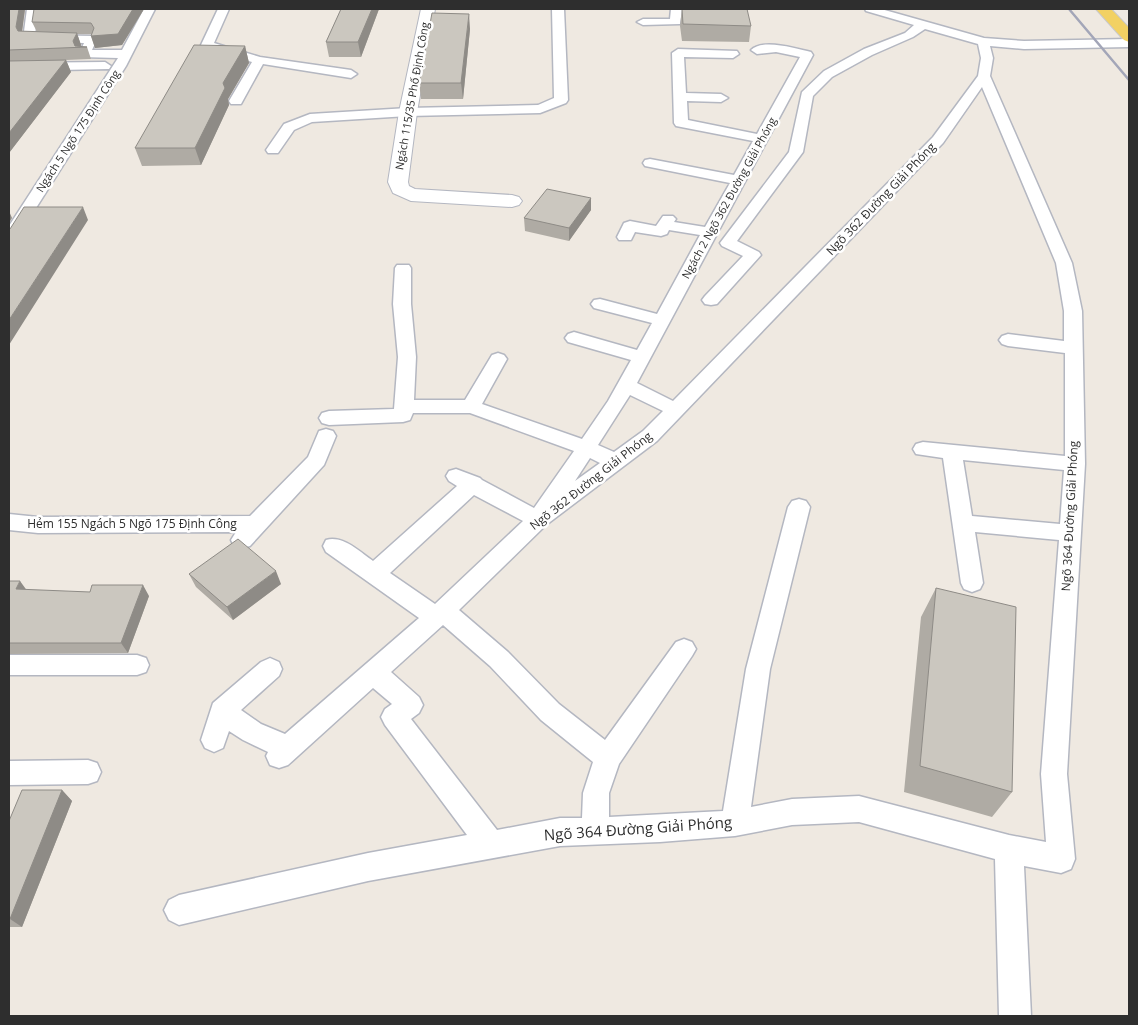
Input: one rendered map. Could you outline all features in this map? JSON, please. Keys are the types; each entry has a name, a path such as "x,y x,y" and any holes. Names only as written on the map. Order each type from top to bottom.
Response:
{"main road":[{"path":"1103,9 1129,37"}],"street":[{"name":"Ngách 115/35 Phố Định Công","path":"428,9 408,112 398,182 400,189 412,195 512,201"}],"lane":[{"path":"32,9 29,39 91,39 85,54 123,60 149,9"},
{"path":"223,9 208,45 259,60 351,74"},
{"path":"273,150 289,127 310,118 408,112 540,110 561,100 558,9"},
{"path":"870,9 983,42 1024,45 1129,44"},
{"path":"642,17 676,22 676,10"},
{"path":"710,300 754,254 728,243 796,152 807,94 828,74 868,52 909,35 922,25"},
{"path":"983,42 988,58 984,76"},
{"name":"Ngách 2 Ngõ 362 Đường Giải Phóng","path":"538,519 585,447 616,404 708,232 762,139 807,55 776,48 757,50"},
{"path":"733,54 678,53 681,123 762,139"},
{"name":"Ngách 5 Ngõ 175 Định Công","path":"9,67 123,60"},
{"name":"Ngách 5 Ngõ 175 Định Công","path":"9,238 123,60"},
{"path":"236,100 259,60"},
{"name":"Ngõ 364 Đường Giải Phóng","path":"179,910 368,867 560,832 660,829 736,823 792,812 859,809 1009,849 1061,859 1054,774 1075,464 1072,311 1064,263 984,76"},
{"name":"Ngõ 362 Đường Giải Phóng","path":"222,711 284,752 440,614 538,519 650,436 938,140 984,76"},
{"path":"680,97 721,98"},
{"path":"650,163 739,180"},
{"path":"624,237 630,226 660,231 666,222 708,232"},
{"path":"403,268 402,304 408,358 403,406 471,407 585,447 616,462"},
{"path":"600,304 662,320"},
{"path":"574,338 640,357"},
{"path":"1008,340 1074,348"},
{"path":"471,407 498,358"},
{"path":"626,385 676,410"},
{"name":"Hẻm 155 Ngách 5 Ngõ 175 Định Công","path":"242,540 317,460 328,427 403,415 403,406"},
{"path":"923,449 1075,464"},
{"path":"952,452 972,583"},
{"path":"374,574 464,479 538,519"},
{"path":"736,823 758,669 799,507"},
{"name":"Hẻm 155 Ngách 5 Ngõ 175 Định Công","path":"9,522 38,525 255,524"},
{"path":"963,523 1069,533"},
{"path":"334,546 374,574 440,614 499,659 550,712 608,758"},
{"path":"595,831 596,793 608,758 684,648"},
{"path":"9,665 138,665"},
{"path":"214,740 222,711 270,669"},
{"path":"373,672 410,704 394,718 492,845"},
{"path":"9,773 88,772"},
{"path":"1009,849 1015,1016"}],"building":[{"path":"9,9 19,9 16,27 18,31 77,33 73,41 75,46 87,47 9,50"},
{"path":"34,9 133,9 118,34 91,36 94,28 91,23 32,22"},
{"path":"341,9 372,9 358,42 326,42"},
{"path":"682,9 747,9 751,26 683,24"},
{"path":"432,13 469,14 461,83 419,83"},
{"path":"194,45 245,46 223,83 225,88 195,148 135,148"},
{"path":"66,60 9,133 9,61"},
{"path":"547,189 591,198 569,228 524,218"},
{"path":"24,207 83,207 9,320 9,229"},
{"path":"238,539 276,571 227,607 189,574"},
{"path":"9,581 20,581 16,589 90,592 92,585 143,585 121,643 9,643"},
{"path":"936,588 1016,607 1012,792 920,766"},
{"path":"22,790 62,790 10,919 9,821"}],"railway":[{"path":"1069,9 1129,80"}]}
